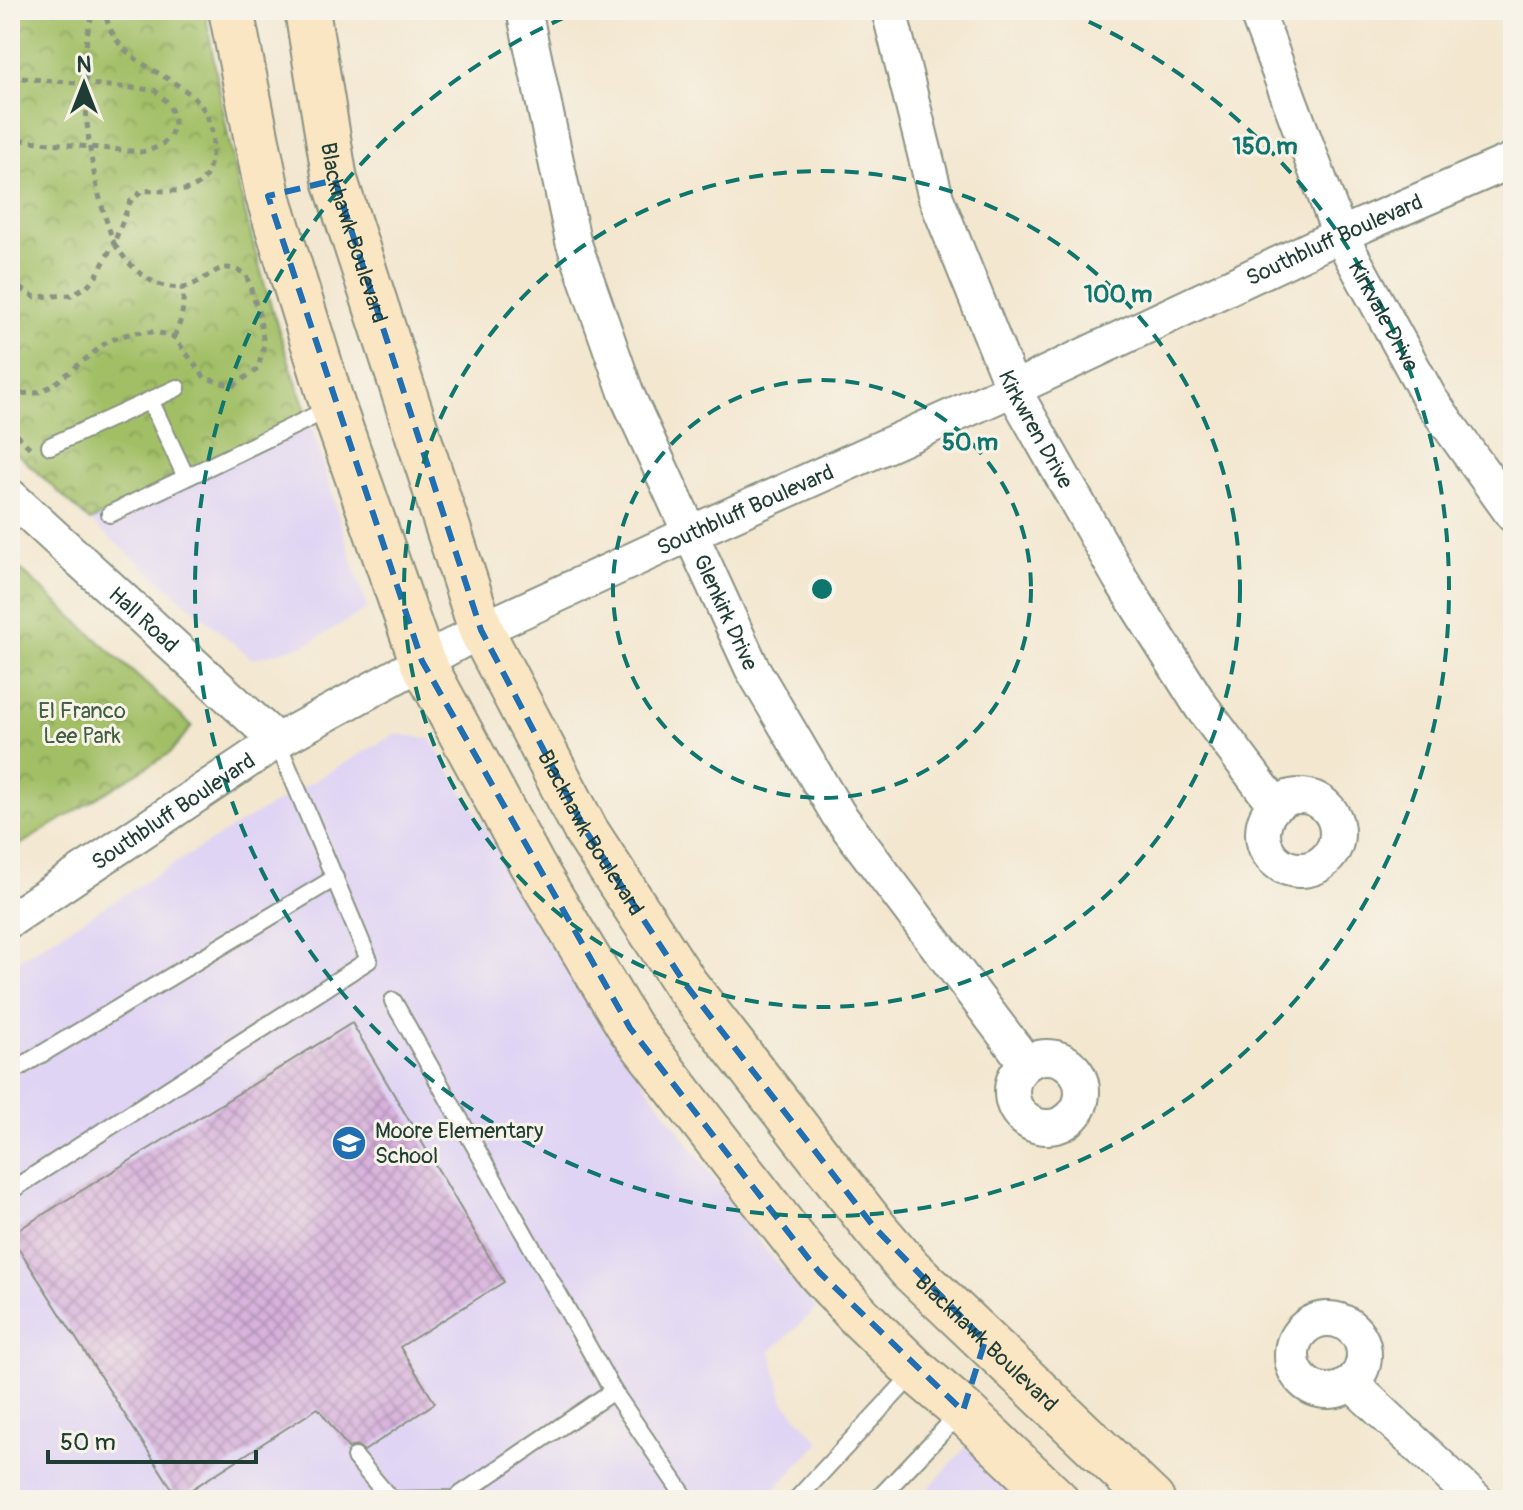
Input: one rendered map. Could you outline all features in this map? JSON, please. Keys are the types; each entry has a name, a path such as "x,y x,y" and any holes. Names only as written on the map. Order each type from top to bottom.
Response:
{"main road":[{"path":"231,10 268,196 333,407 422,661 532,865 630,1028 819,1272 916,1371 963,1411 1056,1500"},
{"name":"Blackhawk Boulevard","path":"307,10 335,180 481,630 586,831 686,985 874,1227 910,1269 1152,1500"},
{"path":"268,196 335,180"},
{"path":"532,865 586,831"},
{"path":"916,1371 985,1341"},
{"path":"963,1411 985,1341"}],"street":[{"name":"Glenkirk Drive","path":"524,10 573,241 627,395 752,668 838,814 1026,1063"},
{"name":"Kirkwren Drive","path":"889,10 936,198 1013,389 1128,591 1201,706 1275,805"},
{"name":"Kirkvale Drive","path":"1256,10 1340,235 1430,399 1513,515"},
{"name":"Southbluff Boulevard","path":"10,920 277,741 481,630 1013,389 1340,235 1513,160"},
{"name":"Hall Road","path":"10,496 277,741"},
{"path":"1351,1383 1476,1500"}],"lane":[{"path":"50,446 177,388"},
{"path":"150,400 186,477"},
{"path":"110,514 333,407"},
{"path":"10,1191 369,960 277,741"},
{"path":"10,1073 335,878"},
{"path":"393,1001 613,1391 687,1500"},
{"path":"796,1500 916,1371"},
{"path":"355,1457 391,1500 454,1499 613,1391"},
{"path":"877,1500 963,1411"}],"path":[{"path":"10,394 36,393 52,386 108,341 132,333 156,332 174,337 205,378 233,386 258,369 264,344 259,314 246,274 232,267 211,271 197,282 182,287 159,284 142,276 124,259 114,243 102,212 88,146 85,83 87,32 95,10"},
{"path":"10,282 35,297 71,295 87,286 97,275 130,202 142,191 190,191 203,183 210,171 212,123 199,102 180,85 143,65 118,43 107,25 105,10"},
{"path":"10,77 154,90 173,109 174,123 164,145 153,151 10,139"},
{"path":"174,337 181,321 184,301 182,287"}],"highlighted area":[{"path":"335,180 481,630 586,831 686,985 874,1227 985,1341 963,1411 819,1272 630,1028 422,661 268,196"}],"shaded area":[{"path":"309,419 367,609 307,644 252,659 90,521"},
{"name":"Moore Elementary School","path":"395,734 431,739 612,1038 764,1248 817,1308 771,1351 784,1402 820,1442 764,1500 10,1500 10,965 232,828"},
{"path":"967,1446 1023,1500 918,1500"}],"green space":[{"path":"10,10 205,10 247,220 273,314 309,419 90,521 10,447"},
{"name":"El Franco Lee Park","path":"10,560 192,726 170,753 10,851"}],"building":[{"path":"352,1023 504,1282 400,1347 435,1403 364,1451 358,1446 348,1448 318,1408 178,1498 10,1235"}],"place":[{"name":"Moore Elementary School","path":"349,1143"}]}
